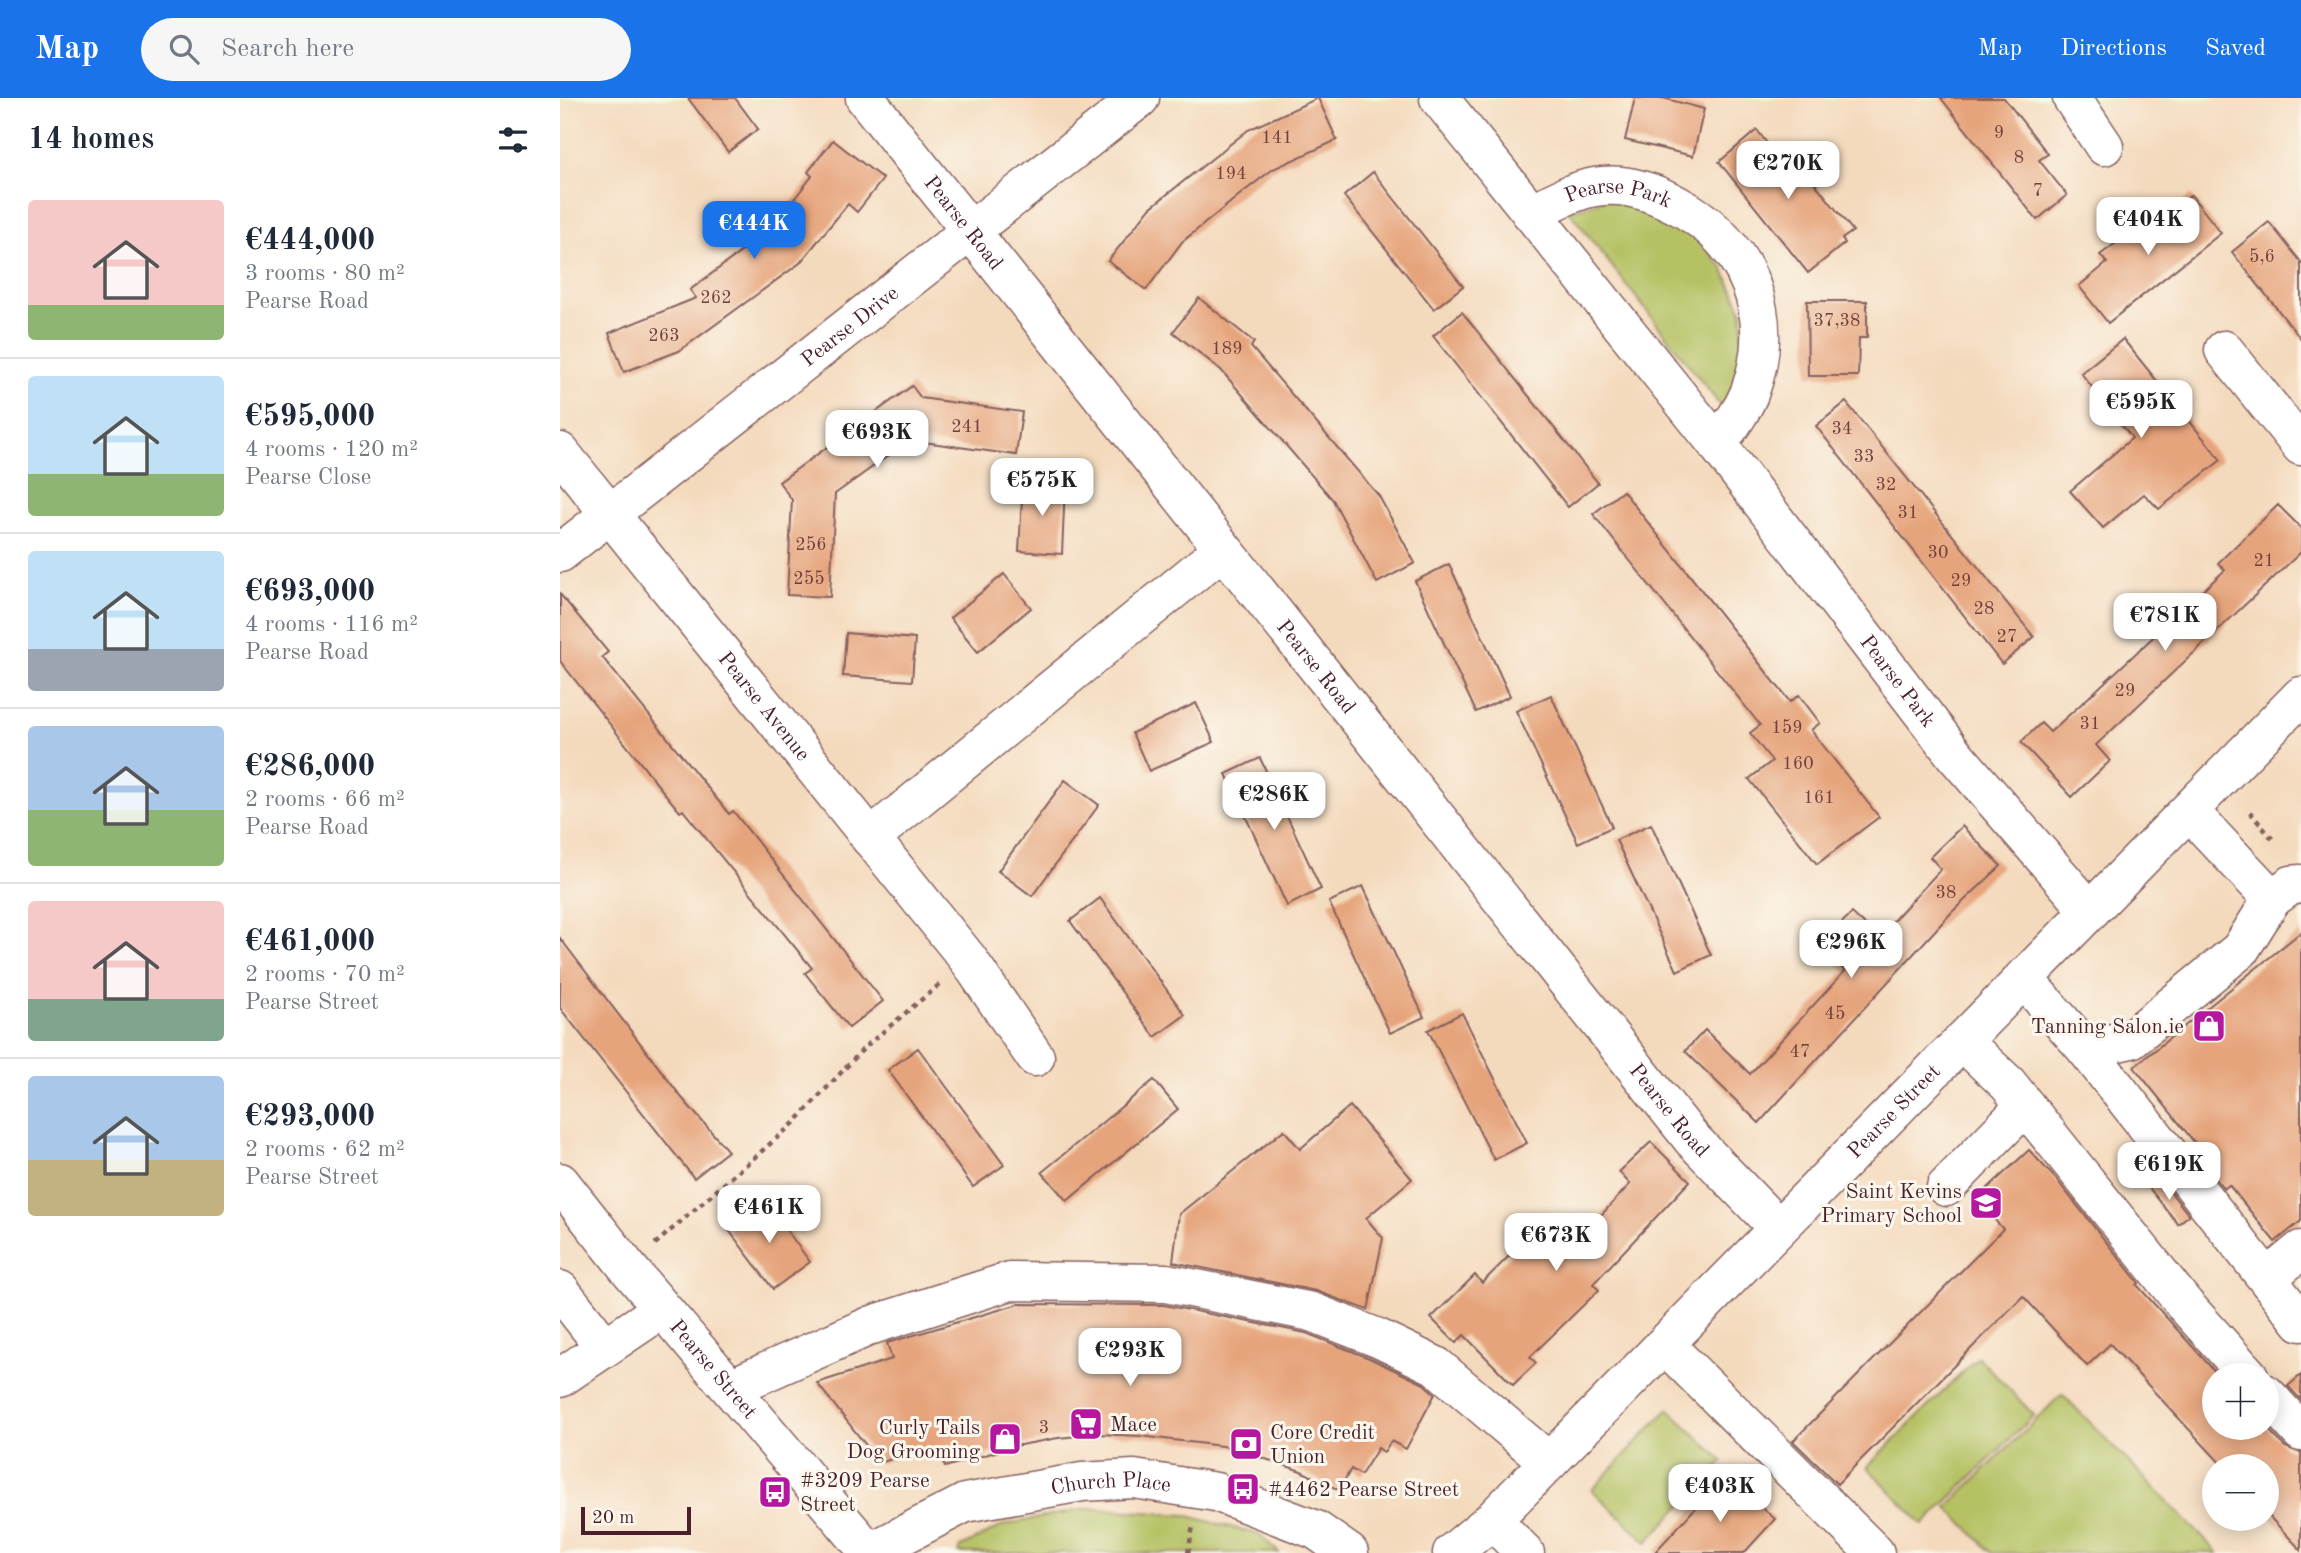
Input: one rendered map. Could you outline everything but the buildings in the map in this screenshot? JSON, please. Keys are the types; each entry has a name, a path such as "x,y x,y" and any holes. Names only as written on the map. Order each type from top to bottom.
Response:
{"street":[{"name":"Pearse Road","path":"865,98 1692,1139 1778,1228"},
{"name":"Pearse Drive","path":"560,553 1140,98"},
{"name":"Pearse Park","path":"1439,98 1717,444 1954,754 2090,911"},
{"path":"2072,98 2104,146"},
{"name":"Pearse Park","path":"1531,213 1587,189 1624,187 1670,201 1697,215 1732,247 1746,268 1755,294 1759,349 1749,393 1717,444"},
{"path":"2224,350 2301,446"},
{"name":"Pearse Avenue","path":"560,452 968,960 1035,1057"},
{"path":"870,838 1222,550"},
{"name":"Pearse Street","path":"1452,1553 1492,1520 2301,696"},
{"path":"2086,1049 2131,1039 2240,950 2287,892 2189,811"},
{"path":"2023,978 2086,1049 2301,1322"},
{"path":"1962,1041 2008,1084 2185,1305 2237,1363"},
{"path":"1946,1187 2025,1106"},
{"name":"Pearse Street","path":"560,1182 662,1309 870,1553"},
{"path":"2267,1278 2301,1250"},
{"path":"730,1388 872,1325 1010,1280 1166,1283 1312,1312 1378,1338 1436,1366 1549,1462"},
{"path":"560,1290 604,1346"},
{"path":"560,1378 604,1346 628,1335 662,1309"},
{"path":"1665,1345 1875,1553"},
{"path":"2279,1408 2301,1432"},
{"name":"Church Place","path":"870,1553 965,1503 1082,1482 1134,1479 1216,1492 1316,1530 1349,1553"},
{"path":"1492,1520 1525,1553"}],"path":[{"path":"628,1268 794,1123 865,1047 968,960"}],"green space":[{"path":"1608,199 1652,208 1690,230 1723,268 1742,311 1743,366 1723,409 1569,211"},
{"path":"1978,1357 2034,1415 1923,1525 1867,1467"},
{"path":"2062,1394 2218,1553 1992,1553 1947,1507"},
{"path":"1668,1409 1723,1461 1647,1542 1592,1490"},
{"path":"1088,1508 1185,1515 1260,1535 1279,1553 959,1553 961,1547 1004,1525"}],"place":[{"name":"Tanning Salon.ie","path":"2209,1026"},
{"name":"Saint Kevins Primary School","path":"1986,1203"},
{"name":"Mace","path":"1086,1424"},
{"name":"Curly Tails Dog Grooming","path":"1005,1439"},
{"name":"Core Credit Union","path":"1246,1444"},
{"name":"#4462 Pearse Street","path":"1243,1489"},
{"name":"#3209 Pearse Street","path":"775,1492"}]}
